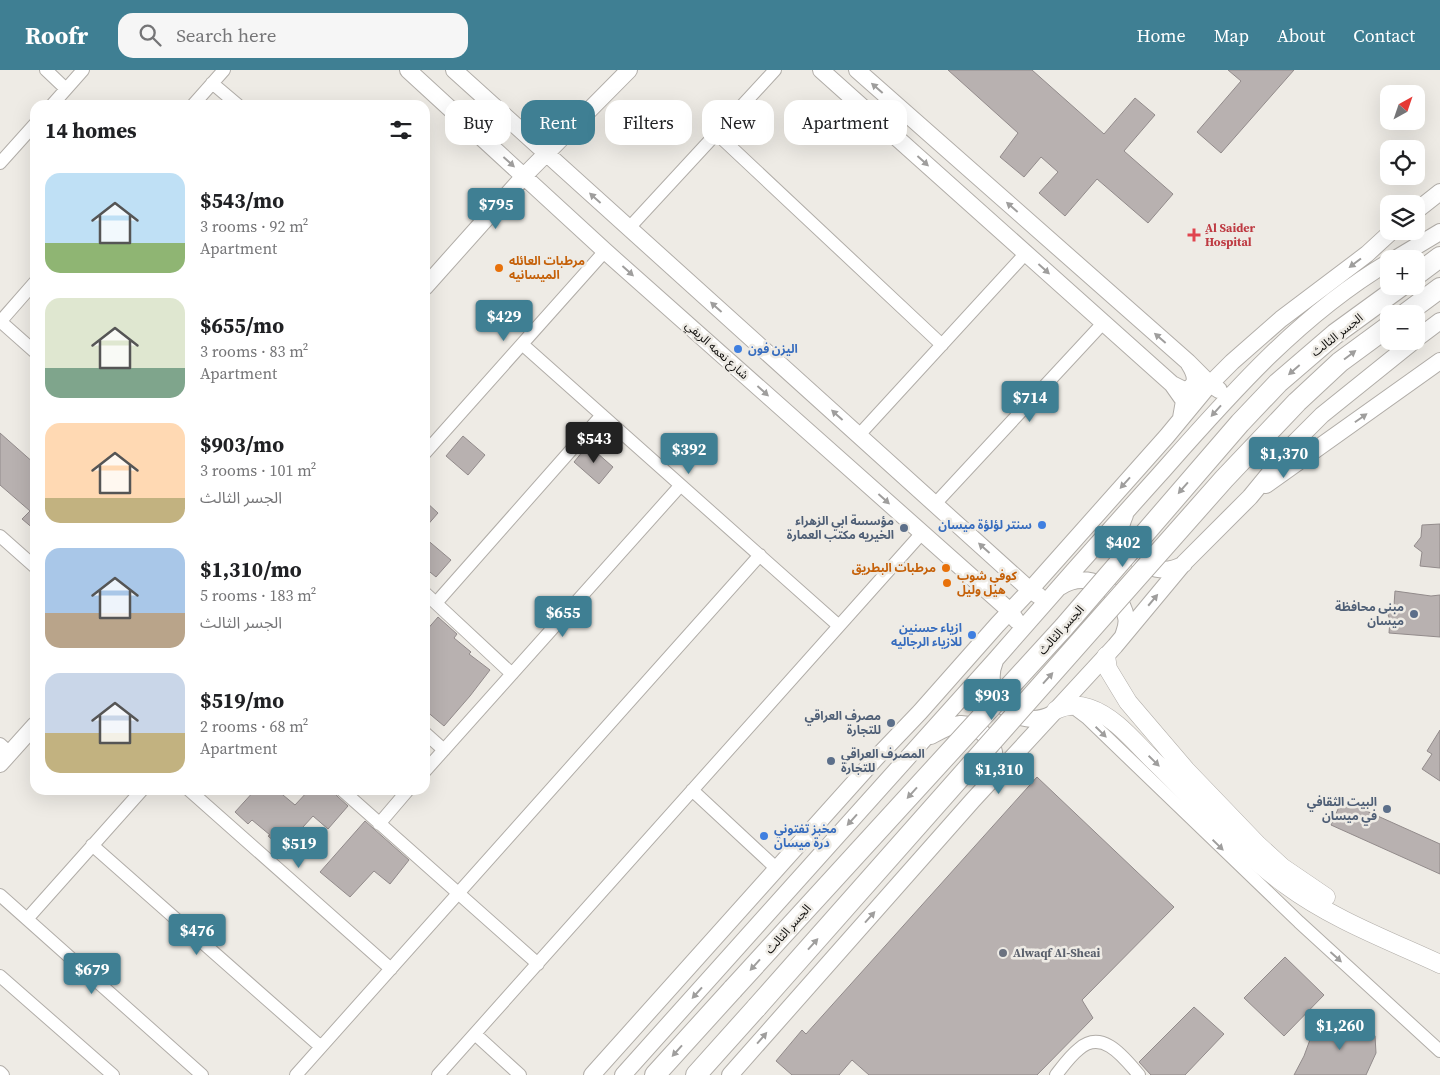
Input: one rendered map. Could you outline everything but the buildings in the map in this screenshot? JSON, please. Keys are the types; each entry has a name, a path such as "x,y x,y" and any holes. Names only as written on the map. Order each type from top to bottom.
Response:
{"main road":[{"path":"1425,268 1440,257"},
{"path":"1417,305 1440,288"},
{"name":"الجسر الثالث","path":"656,1075 1064,627 1246,417 1278,383 1335,334 1389,295"},
{"name":"الجسر الثالث","path":"696,1075 1224,479 1298,402 1340,362 1380,333"},
{"path":"1106,656 1108,669 1128,702 1186,770 1237,825 1282,867 1357,921 1440,964"},
{"path":"1057,710 1077,705 1091,708 1117,725 1261,865 1311,901 1440,955"}],"street":[{"path":"46,70 66,89"},
{"path":"56,100 83,70"},
{"path":"197,100 224,70"},
{"name":"شارع نعمه الريفي","path":"408,70 605,251 1010,611 1018,622 1018,634"},
{"path":"454,70 1030,590 1043,597 1051,595 1062,586 1078,580 1088,580 1109,589 1116,596 1126,617 1126,627 1123,636"},
{"path":"747,100 775,70"},
{"path":"856,70 1188,362 1210,384 1219,390 1230,390 1245,380"},
{"path":"430,277 625,71"},
{"path":"824,71 1172,384 1184,401 1181,418"},
{"path":"212,83 232,100"},
{"path":"0,164 30,133"},
{"path":"628,228 705,145"},
{"path":"729,145 942,345"},
{"path":"1425,204 1440,192"},
{"path":"1410,250 1440,232"},
{"path":"616,1075 597,1069 877,757 1030,590 1210,384 1254,342 1382,240"},
{"path":"430,447 605,251"},
{"path":"859,435 1026,253"},
{"path":"623,1075 1245,380 1318,313 1358,281 1380,268"},
{"path":"30,288 0,322 30,348"},
{"path":"1425,332 1440,321"},
{"path":"935,504 1104,322"},
{"path":"522,344 839,626"},
{"path":"730,1075 973,800 1106,656 1184,563 1250,497 1295,442 1322,415 1403,350"},
{"path":"1250,497 1440,361"},
{"path":"1172,384 1184,390 1193,385 1196,376 1188,362"},
{"path":"436,603 602,415"},
{"path":"1140,466 1156,478"},
{"path":"430,766 680,486"},
{"path":"1128,509 1120,529 1120,540 1135,558 1145,566 1157,570 1168,570 1184,563"},
{"path":"438,1075 922,533"},
{"path":"0,536 30,563"},
{"path":"296,1075 760,555"},
{"path":"430,598 512,674"},
{"path":"996,659 990,678 993,690 1007,709 1027,719 1044,718 1057,710 1075,710 1087,718 1299,922 1440,1051"},
{"path":"914,751 943,729 962,724 976,728 988,739 994,752 993,768 987,782 973,800"},
{"path":"3,754 30,730"},
{"path":"430,737 444,750"},
{"path":"692,790 777,869"},
{"path":"27,919 137,795"},
{"path":"194,795 390,969"},
{"path":"347,795 538,964"},
{"path":"379,824 404,795"},
{"path":"92,845 320,1047"},
{"path":"0,895 202,1075"},
{"path":"0,976 113,1075"},
{"path":"475,1034 520,1075"},
{"path":"1056,1075 1080,1047 1100,1042 1110,1045 1139,1075"},
{"path":"0,1072 3,1075"}],"place":[{"name":"ِAl Saider Hospital","path":"1194,235"},
{"name":"مرطبات العائله الميسانيه","path":"499,268"},
{"name":"اليزن فون","path":"738,349"},
{"name":"سنتر لؤلؤة ميسان","path":"1042,525"},
{"name":"مؤسسة ابي الزهراء الخيريه مكتب العمارة","path":"904,528"},
{"name":"مرطبات البطريق","path":"946,568"},
{"name":"كوفي شوب هيل وليل","path":"947,583"},
{"name":"مبنى محافظة ميسان","path":"1414,614"},
{"name":"ازياء حسنين للازياء الرجاليه","path":"972,635"},
{"name":"مصرف العراقي للتجارة","path":"891,723"},
{"name":"المصرف العراقي للتجارة","path":"831,761"},
{"name":"البيت الثقافي في ميسان","path":"1387,809"},
{"name":"مخبز تفتوني درة ميسان","path":"764,836"},
{"name":"Alwaqf Al-Sheai","path":"1003,953"}]}
